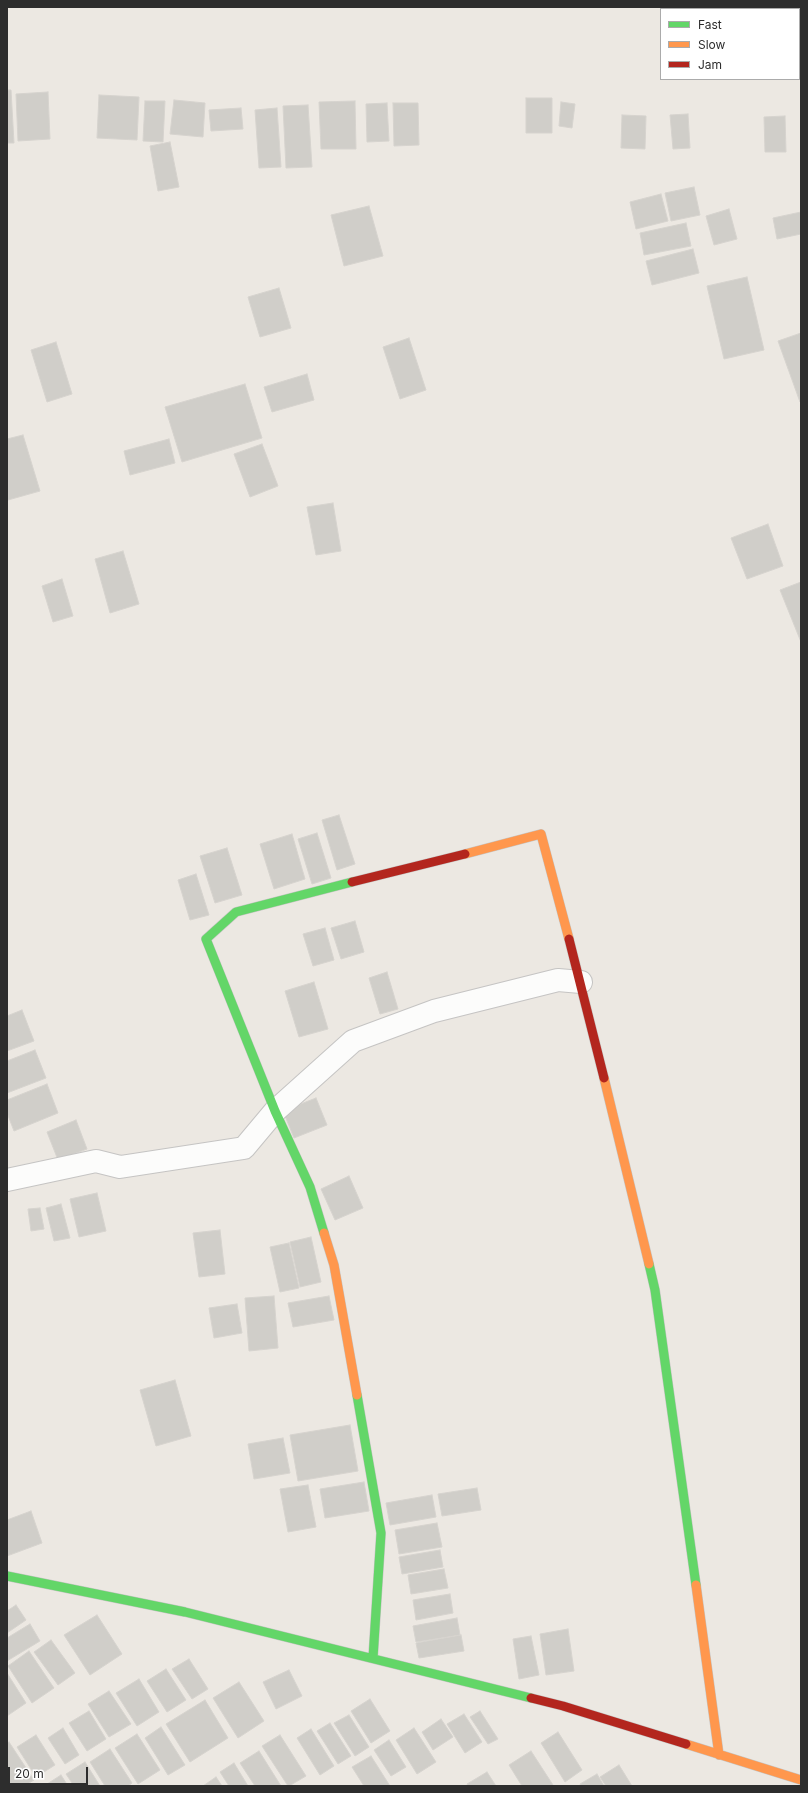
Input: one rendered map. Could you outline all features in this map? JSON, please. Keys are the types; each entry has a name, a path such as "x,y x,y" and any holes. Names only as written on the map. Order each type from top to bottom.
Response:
{"street":[{"path":"373,1658 381,1533 336,1273 310,1187 275,1111 206,939 236,912 541,834 581,982 655,1290 719,1755"},
{"path":"7,1180 96,1161 120,1167 244,1148 275,1111 353,1041 441,1009 558,980 581,982"},
{"path":"7,1576 185,1612 563,1706 801,1780"}],"building":[{"path":"7,90 11,90 14,143 7,143"},
{"path":"48,92 50,139 18,141 16,94"},
{"path":"99,95 139,97 137,140 97,138"},
{"path":"526,98 552,98 552,133 526,133"},
{"path":"174,100 205,103 203,137 170,134"},
{"path":"145,101 165,101 163,142 143,141"},
{"path":"355,101 356,149 321,149 319,102"},
{"path":"561,102 575,104 572,128 559,126"},
{"path":"387,103 389,141 367,142 366,104"},
{"path":"393,103 418,103 419,145 394,146"},
{"path":"308,105 312,167 286,168 283,106"},
{"path":"241,108 243,129 211,131 209,110"},
{"path":"277,108 281,167 259,168 255,110"},
{"path":"688,114 690,148 673,149 670,115"},
{"path":"622,115 646,116 645,149 621,148"},
{"path":"785,116 786,152 765,152 764,117"},
{"path":"170,142 179,187 158,191 150,146"},
{"path":"694,187 700,215 671,221 665,193"},
{"path":"661,194 668,221 636,229 630,202"},
{"path":"369,206 383,256 344,266 331,215"},
{"path":"729,209 737,239 714,245 706,216"},
{"path":"801,212 801,234 777,239 773,218"},
{"path":"686,223 691,246 644,255 640,233"},
{"path":"693,249 699,273 652,285 646,261"},
{"path":"747,277 764,350 724,359 707,286"},
{"path":"279,288 291,328 260,337 248,297"},
{"path":"801,333 801,402 800,402 778,341"},
{"path":"409,338 426,390 400,399 383,347"},
{"path":"56,342 72,394 47,402 31,350"},
{"path":"307,374 314,400 272,412 264,387"},
{"path":"245,384 262,438 182,462 165,407"},
{"path":"23,435 40,491 8,500 7,439"},
{"path":"169,439 175,463 130,475 124,451"},
{"path":"262,444 278,486 250,497 234,454"},
{"path":"333,503 341,551 316,555 307,507"},
{"path":"768,524 783,566 747,579 731,538"},
{"path":"123,551 139,604 110,613 95,559"},
{"path":"62,579 73,616 53,622 42,586"},
{"path":"801,582 801,642 780,590"},
{"path":"339,815 355,864 337,870 322,820"},
{"path":"317,833 331,878 312,884 298,839"},
{"path":"292,834 305,879 274,889 260,844"},
{"path":"227,848 242,895 215,903 200,856"},
{"path":"196,874 209,915 190,920 178,880"},
{"path":"355,921 364,952 341,959 331,928"},
{"path":"325,928 334,960 313,966 303,934"},
{"path":"387,972 398,1009 380,1014 369,978"},
{"path":"314,982 328,1029 299,1037 285,991"},
{"path":"22,1010 34,1041 7,1051 7,1016"},
{"path":"35,1050 46,1078 7,1093 7,1061"},
{"path":"47,1084 58,1113 14,1131 7,1113 7,1100"},
{"path":"316,1098 327,1125 294,1138 283,1111"},
{"path":"76,1120 87,1149 58,1160 47,1132"},
{"path":"349,1176 363,1208 335,1220 321,1189"},
{"path":"97,1193 106,1231 79,1237 70,1199"},
{"path":"61,1204 70,1238 54,1241 46,1208"},
{"path":"40,1208 44,1229 31,1231 28,1209"},
{"path":"220,1230 225,1274 199,1277 193,1233"},
{"path":"311,1237 321,1282 300,1287 290,1242"},
{"path":"289,1243 299,1288 280,1292 270,1247"},
{"path":"274,1296 278,1348 249,1351 245,1298"},
{"path":"329,1296 334,1320 293,1327 288,1303"},
{"path":"237,1304 242,1333 214,1338 209,1308"},
{"path":"175,1380 191,1436 156,1446 140,1390"},
{"path":"350,1425 358,1471 298,1481 290,1435"},
{"path":"283,1438 290,1473 254,1479 248,1444"},
{"path":"364,1482 369,1511 325,1518 320,1489"},
{"path":"308,1485 316,1527 288,1532 280,1489"},
{"path":"477,1488 481,1510 442,1516 438,1494"},
{"path":"432,1495 436,1517 390,1525 386,1503"},
{"path":"31,1511 42,1543 7,1556 7,1520"},
{"path":"437,1523 442,1547 399,1554 395,1530"},
{"path":"440,1550 443,1567 402,1574 399,1557"},
{"path":"444,1569 448,1588 411,1594 408,1575"},
{"path":"450,1594 453,1613 416,1620 413,1600"},
{"path":"16,1605 26,1620 7,1633 7,1611"},
{"path":"97,1615 122,1654 90,1675 64,1635"},
{"path":"457,1618 460,1635 416,1642 413,1626"},
{"path":"30,1624 40,1641 7,1661 7,1638"},
{"path":"568,1629 574,1671 546,1675 540,1634"},
{"path":"461,1635 464,1651 419,1658 416,1643"},
{"path":"531,1636 539,1675 519,1679 513,1639"},
{"path":"51,1640 75,1673 58,1685 34,1652"},
{"path":"29,1651 54,1688 32,1703 8,1666"},
{"path":"189,1659 208,1689 192,1699 172,1669"},
{"path":"166,1669 186,1700 167,1712 147,1681"},
{"path":"289,1670 302,1696 276,1709 263,1682"},
{"path":"7,1673 26,1703 7,1716"},
{"path":"139,1679 159,1712 137,1726 116,1693"},
{"path":"239,1682 264,1721 238,1738 213,1698"},
{"path":"109,1691 131,1724 109,1737 88,1704"},
{"path":"370,1699 390,1731 371,1743 351,1711"},
{"path":"205,1700 228,1738 190,1762 166,1724"},
{"path":"89,1711 106,1739 87,1751 69,1723"},
{"path":"480,1711 498,1739 488,1744 470,1717"},
{"path":"464,1714 482,1742 465,1753 447,1724"},
{"path":"349,1715 369,1747 355,1756 334,1723"},
{"path":"441,1719 453,1737 433,1750 422,1732"},
{"path":"330,1723 351,1756 338,1764 317,1731"},
{"path":"161,1727 185,1765 168,1775 145,1738"},
{"path":"63,1728 79,1755 65,1764 48,1738"},
{"path":"414,1728 436,1762 417,1774 396,1740"},
{"path":"311,1729 334,1766 320,1775 297,1738"},
{"path":"558,1732 582,1770 565,1782 541,1743"},
{"path":"137,1734 160,1770 138,1784 115,1748"},
{"path":"36,1735 55,1765 36,1777 17,1747"},
{"path":"280,1735 306,1776 289,1786 262,1746"},
{"path":"389,1740 406,1767 391,1776 374,1750"},
{"path":"9,1742 34,1780 24,1786 7,1786 7,1744"},
{"path":"110,1749 132,1783 128,1786 105,1786 90,1762"},
{"path":"259,1751 281,1786 255,1786 240,1763"},
{"path":"531,1751 553,1785 522,1786 509,1765"},
{"path":"371,1756 390,1786 364,1786 352,1767"},
{"path":"85,1762 100,1786 74,1786 66,1774"},
{"path":"234,1763 248,1786 229,1786 220,1772"},
{"path":"619,1765 632,1786 606,1786 600,1777"},
{"path":"487,1772 496,1786 468,1786 467,1784"},
{"path":"597,1774 604,1786 581,1786 580,1784"},
{"path":"61,1775 68,1786 44,1786"},
{"path":"216,1777 222,1786 203,1786"}],"traffic: fast":[{"path":"324,1233 310,1187 275,1111 206,939 236,912 352,882"},
{"path":"649,1264 655,1290 696,1585"},
{"path":"357,1395 381,1533 373,1658"},
{"path":"7,1576 185,1612 531,1698"}],"traffic: slow":[{"path":"465,854 541,834 569,939"},
{"path":"604,1078 649,1264"},
{"path":"324,1233 334,1265 357,1395"},
{"path":"696,1585 719,1755"},
{"path":"686,1744 801,1780"}],"traffic: jam":[{"path":"352,882 465,854"},
{"path":"569,939 604,1078"},
{"path":"531,1698 563,1706 686,1744"}]}
